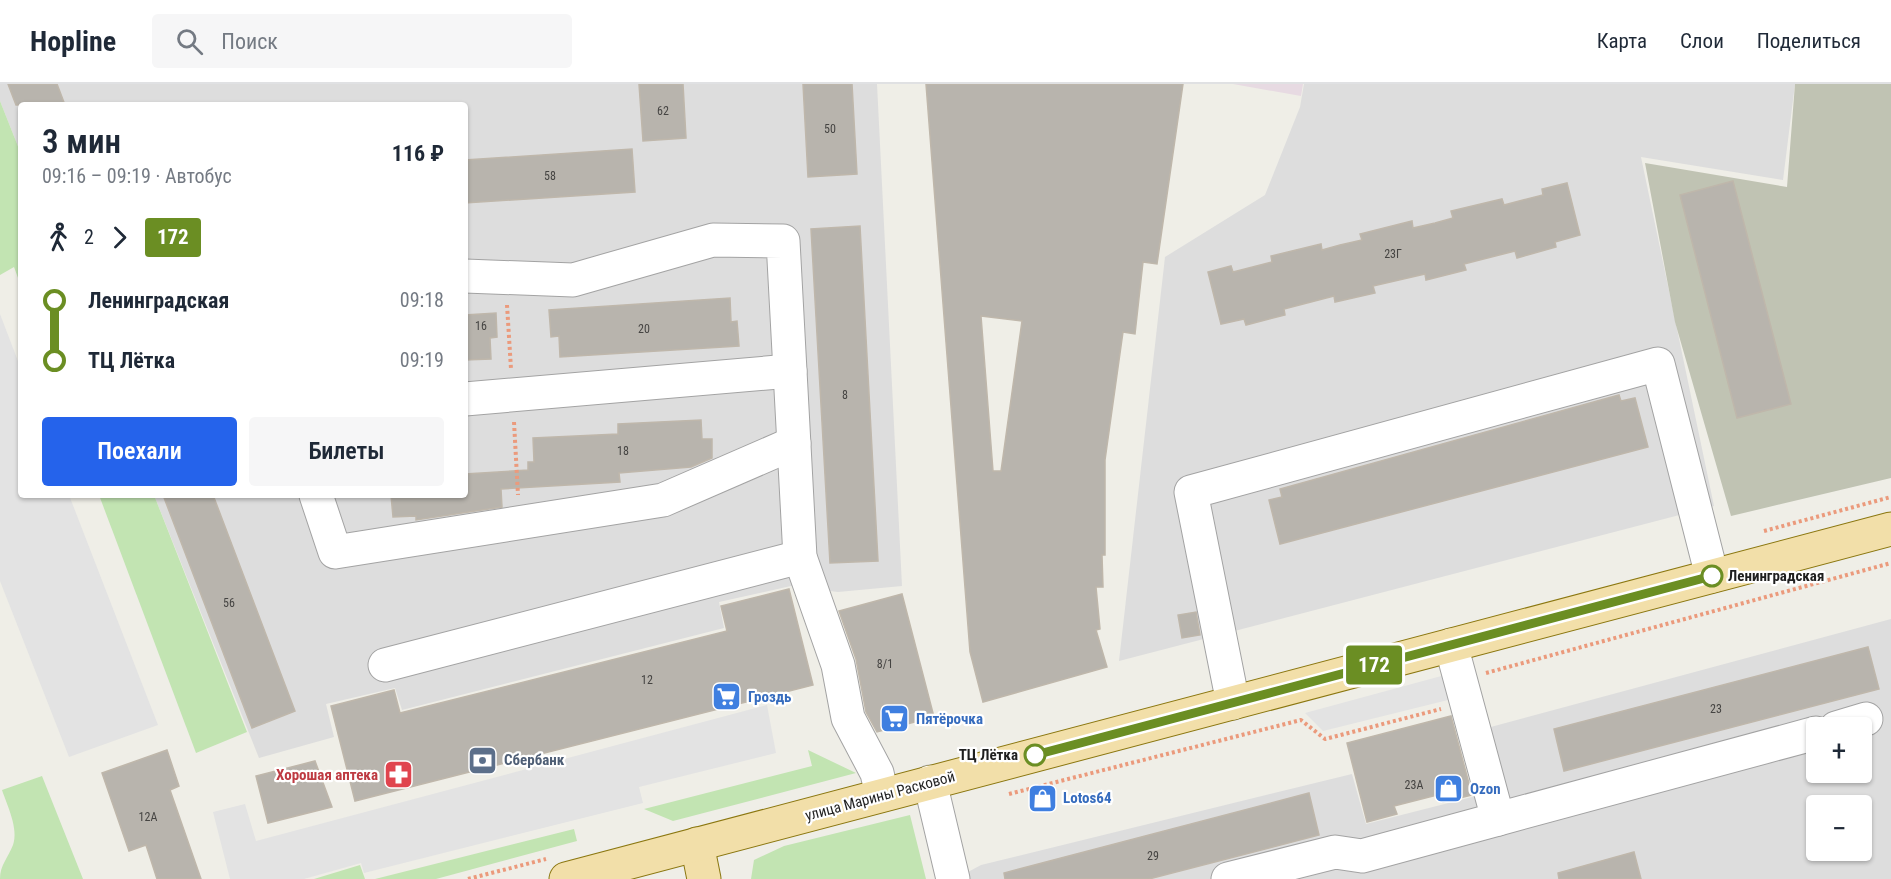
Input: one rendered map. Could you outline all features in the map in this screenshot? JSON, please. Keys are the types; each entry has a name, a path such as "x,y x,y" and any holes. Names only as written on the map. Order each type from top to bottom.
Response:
{"main road":[{"name":"улица Марины Расковой","path":"566,879 654,868 697,844 1891,529"},
{"path":"697,844 704,879"}],"lane":[{"path":"468,276 573,280 713,240 783,241 800,557 838,665 848,718 878,773 882,795"},
{"path":"1233,703 1191,492 1658,364 1712,576"},
{"path":"468,399 790,371"},
{"path":"316,498 334,552 663,500 794,443"},
{"path":"385,665 800,557"},
{"path":"1451,645 1498,819"},
{"path":"1230,879 1335,852 1362,856 1806,736"},
{"path":"930,782 953,879"}],"shaded area":[{"path":"0,84 877,84 902,586 838,592 791,586 719,602 724,628 402,710 395,688 326,704 334,737 259,758 155,498 468,498 468,102 18,102 18,146 0,101"},
{"path":"1233,84 1303,84 1301,96"},
{"path":"1304,84 1795,84 1783,180 1641,157 1714,506 1119,661 1165,257 1265,195 1300,107"},
{"path":"1795,84 1891,84 1891,478 1731,516 1675,322 1645,163 1787,187"},
{"path":"0,314 18,361 18,498 70,498 158,725 69,757 0,581"},
{"path":"1891,619 1891,879 955,879 981,865 1352,774 1366,824 1476,796 1461,735"},
{"path":"1445,675 1452,699 1323,731 1305,713"},
{"path":"767,705 776,753 639,787 643,803 364,873 361,863 304,879 230,879 213,812 245,804 256,841"}],"green space":[{"path":"0,101 18,146 18,278 14,267 0,275"},
{"path":"100,498 155,498 247,732 196,753"},
{"path":"808,750 856,773 673,821 644,809 812,766"},
{"path":"42,776 83,879 0,879 1,870 13,845 15,832 2,790"},
{"path":"910,815 926,879 751,879 754,860 784,846"},
{"path":"574,829 577,841 436,879 375,879"},
{"path":"360,865 365,879 314,879"}],"building":[{"path":"8,84 57,84 64,102 18,102 16,105"},
{"path":"639,84 683,84 686,138 643,141"},
{"path":"803,84 852,84 857,174 808,177"},
{"path":"926,84 1183,84 1157,264 1143,262 1135,334 1123,332 1105,460 1105,555 1102,555 1103,587 1096,587 1100,629 1096,630 1107,667 983,702 970,652","holes":["981,316 1022,321 1001,471 993,471"]},
{"path":"632,149 635,192 468,203 468,160"},
{"path":"1733,181 1791,404 1737,418 1680,195"},
{"path":"1567,183 1580,235 1555,242 1556,247 1517,258 1515,251 1464,264 1466,270 1426,280 1425,274 1373,286 1375,293 1335,302 1334,296 1284,309 1285,315 1246,325 1244,319 1221,324 1208,272 1231,266 1233,272 1272,262 1271,256 1321,244 1322,250 1362,240 1360,234 1412,221 1413,228 1435,223 1453,218 1451,211 1502,199 1504,205 1543,195 1542,189"},
{"path":"860,226 878,561 830,563 811,229"},
{"path":"730,298 731,322 737,321 739,346 560,357 559,336 551,337 549,310"},
{"path":"496,313 497,337 490,338 491,359 468,360 468,315"},
{"path":"1619,395 1621,401 1635,398 1648,447 1280,544 1269,500 1282,497 1280,489"},
{"path":"701,420 702,439 712,439 712,458 691,467 619,473 620,482 501,489 502,507 416,520 416,516 393,517 391,498 468,498 468,474 528,470 528,462 534,462 533,438 618,434 618,424"},
{"path":"164,498 214,498 295,711 252,728"},
{"path":"789,589 813,685 355,801 331,706 394,690 400,713 727,631 721,606"},
{"path":"902,594 934,717 877,732 866,712 856,659 839,611"},
{"path":"1196,612 1200,635 1182,638 1178,615"},
{"path":"1868,647 1879,689 1564,771 1554,729"},
{"path":"1451,716 1472,795 1443,802 1441,794 1394,806 1397,814 1367,822 1347,743"},
{"path":"167,750 179,786 170,790 201,879 157,879 146,845 129,851 102,773"},
{"path":"315,761 332,807 268,823 256,776"},
{"path":"1309,793 1319,835 1149,879 1005,879 1004,873"},
{"path":"1634,852 1641,879 1559,879 1558,873"}],"bus line":[{"name":"172","path":"1035,755 1712,576"}],"place":[{"name":"Ленинградская","path":"1712,576"},
{"name":"Гроздь","path":"727,697"},
{"name":"Пятёрочка","path":"895,719"},
{"name":"ТЦ Лётка","path":"1035,755"},
{"name":"Сбербанк","path":"483,760"},
{"name":"Хорошая аптека","path":"399,775"},
{"name":"Ozon","path":"1449,789"},
{"name":"Lotos64","path":"1042,798"}]}
